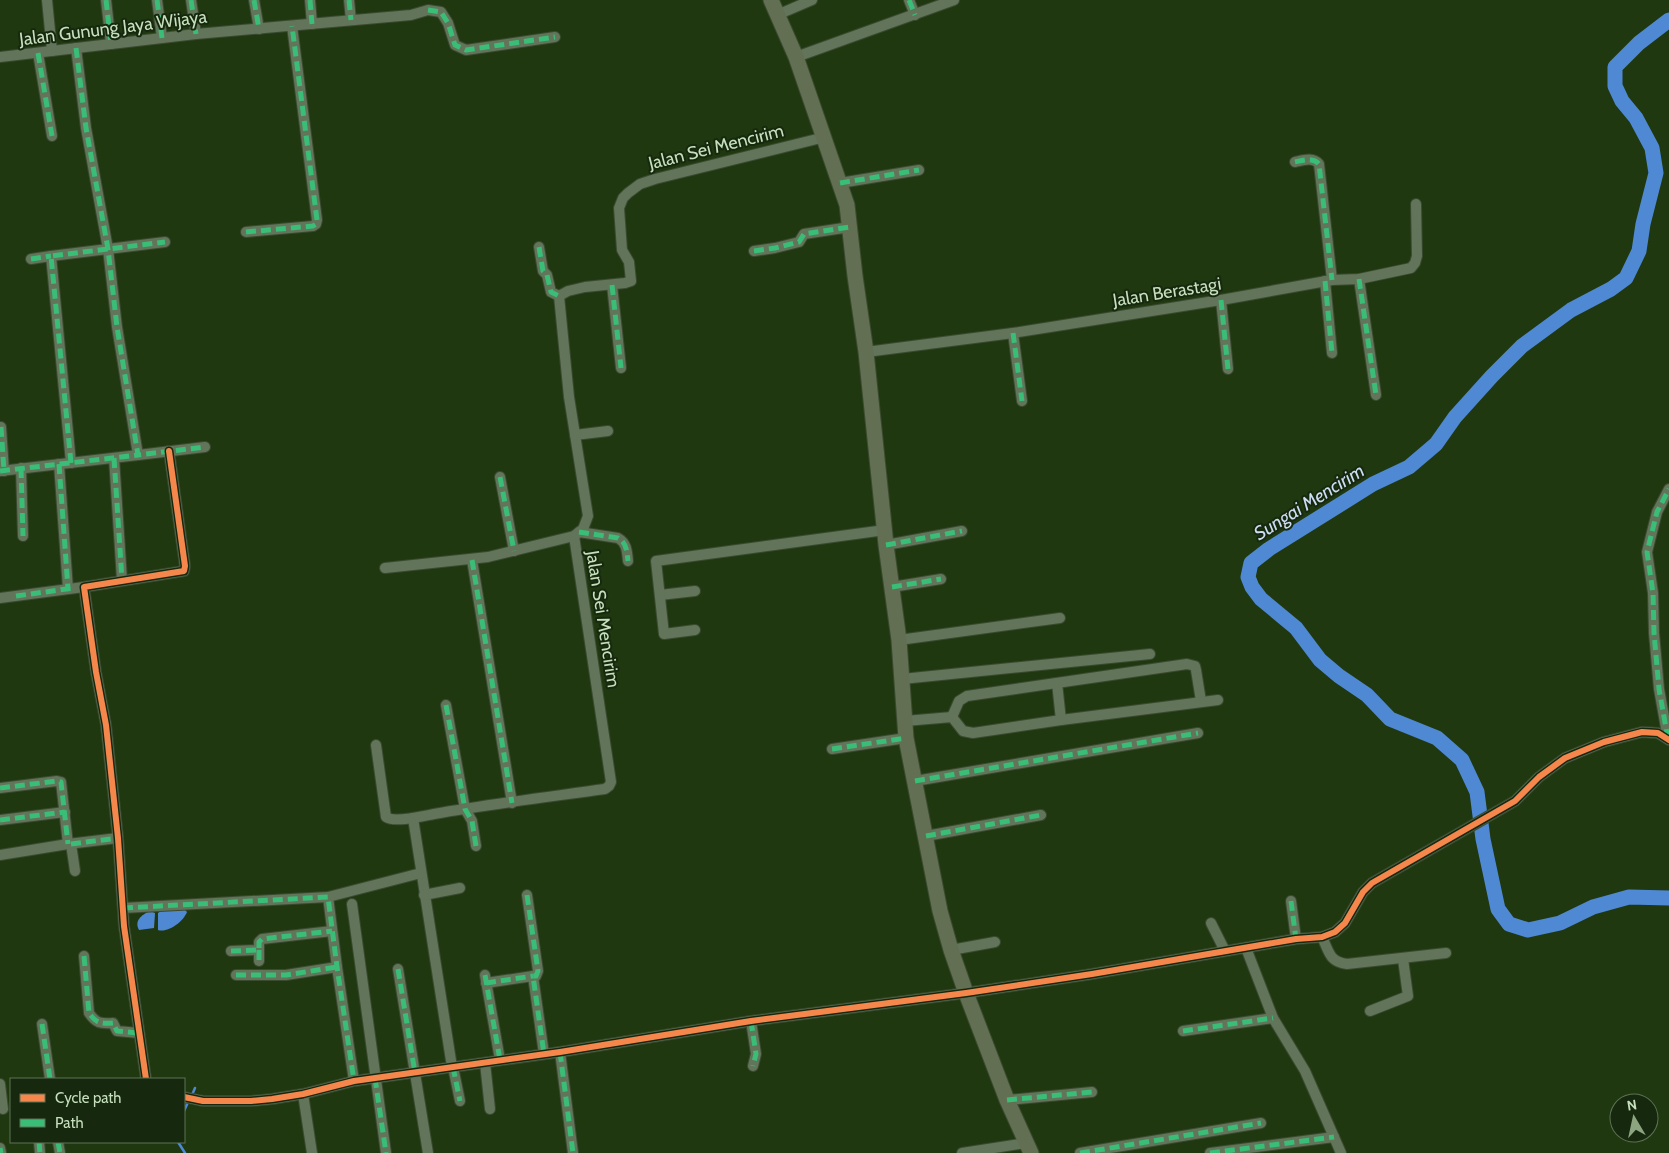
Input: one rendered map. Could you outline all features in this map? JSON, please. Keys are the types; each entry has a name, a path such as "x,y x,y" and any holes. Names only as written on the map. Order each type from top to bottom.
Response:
{"main road":[{"path":"771,0 796,57 847,205 899,640 906,738 940,911 966,993 1007,1100 1028,1148"}],"street":[{"path":"47,0 52,51"},
{"path":"106,0 111,44"},
{"path":"157,0 162,38"},
{"path":"191,0 196,34"},
{"path":"254,0 259,28"},
{"path":"310,0 312,24"},
{"path":"348,0 351,20"},
{"path":"777,16 812,0"},
{"path":"909,0 915,15"},
{"path":"796,57 954,0"},
{"path":"429,5 441,12 448,24 454,45 466,50 555,37"},
{"name":"Jalan Gunung Jaya Wijaya","path":"0,57 196,34 411,15 429,5"},
{"path":"246,232 313,226 317,220 292,26"},
{"path":"76,48 86,128 108,249 117,327 138,455"},
{"path":"38,52 52,136"},
{"name":"Jalan Sei Mencirim","path":"376,745 386,817 389,819 413,818 605,789 611,783 576,534 583,529 588,516 575,435 558,296 568,291 631,281 629,262 622,250 618,208 626,196 640,184 825,137"},
{"path":"1295,162 1311,159 1319,164 1332,353"},
{"path":"840,183 919,170"},
{"name":"Jalan Berastagi","path":"866,352 1013,333 1328,281 1359,279 1411,268 1414,266 1417,256 1416,204"},
{"path":"754,251 799,242 804,234 850,227"},
{"path":"31,259 165,242"},
{"path":"539,247 543,272 547,275 551,292 558,296"},
{"path":"51,256 71,463"},
{"path":"1359,279 1376,395"},
{"path":"612,284 621,368"},
{"path":"1221,300 1228,369"},
{"path":"1013,333 1022,400"},
{"path":"1,427 2,471 205,447"},
{"path":"575,435 608,431"},
{"path":"0,598 184,571 186,566 169,451"},
{"path":"114,458 122,580"},
{"path":"59,464 68,589"},
{"path":"20,468 23,536"},
{"path":"500,478 514,551"},
{"path":"1668,739 1658,682 1653,593 1647,552 1657,512 1669,489"},
{"path":"695,630 664,634 656,562 962,531"},
{"path":"386,568 472,560 576,534 604,535 623,540 626,546 628,562"},
{"path":"472,560 512,802"},
{"path":"892,587 941,579"},
{"path":"84,586 96,672 106,725 123,908 146,1078"},
{"path":"660,596 695,591"},
{"path":"899,640 1060,618"},
{"path":"902,680 1150,654"},
{"path":"952,717 959,701 968,696 1192,664 1196,670 1201,701"},
{"path":"1057,683 1061,720"},
{"path":"952,717 963,731 974,733 1218,700"},
{"path":"446,704 465,809 472,821 476,846"},
{"path":"905,721 952,717"},
{"path":"185,1097 203,1101 251,1101 303,1094 354,1080 560,1052 751,1021 966,993 1246,948 1296,938 1322,937 1342,928 1363,892 1372,883 1515,801 1552,766 1582,750 1642,732 1658,733 1668,739"},
{"path":"914,781 1198,734"},
{"path":"832,749 906,738"},
{"path":"0,788 60,782 75,871"},
{"path":"0,820 64,812"},
{"path":"926,836 1041,815"},
{"path":"413,818 424,895 460,1101"},
{"path":"0,856 118,838"},
{"path":"123,908 328,897 421,873"},
{"path":"424,895 460,888"},
{"path":"500,1060 486,979 536,976 538,972 527,895"},
{"path":"328,897 354,1080"},
{"path":"1291,900 1296,938"},
{"path":"352,904 386,1153"},
{"path":"1211,922 1225,951"},
{"path":"231,951 259,956 259,942 262,939 332,931"},
{"path":"1322,937 1330,955 1338,963 1347,964 1403,959 1446,953"},
{"path":"951,950 995,942"},
{"path":"1246,948 1273,1018 1305,1071 1341,1153"},
{"path":"84,956 89,1013 94,1021 99,1024 112,1023 117,1031 124,1033 139,1033"},
{"path":"1370,1011 1408,996 1403,959"},
{"path":"236,975 286,975 337,967"},
{"path":"398,969 428,1153"},
{"path":"533,976 544,1054"},
{"path":"1183,1031 1273,1018"},
{"path":"751,1021 756,1054 753,1066"},
{"path":"42,1024 50,1078"},
{"path":"560,1052 573,1153"},
{"path":"485,1063 490,1109"},
{"path":"0,1084 5,1108"},
{"path":"1007,1100 1092,1092"},
{"path":"303,1094 312,1153"},
{"path":"1080,1153 1261,1123"},
{"path":"1210,1153 1334,1137"},
{"path":"0,1148 1,1153"},
{"path":"962,1153 1028,1148"}],"water":[{"path":"182,907 187,912 179,923 166,930 158,930 158,913"},
{"path":"150,911 155,913 154,928 139,930 137,924 139,919"}],"waterway":[{"name":"Sungai Mencirim","path":"1669,20 1639,43 1615,67 1615,86 1622,101 1636,118 1652,148 1656,173 1643,224 1639,251 1626,278 1611,289 1571,310 1522,346 1455,417 1436,444 1409,467 1373,484 1269,549 1251,563 1248,577 1252,587 1261,599 1296,628 1320,660 1367,695 1390,719 1437,738 1462,760 1477,792 1483,839 1498,909 1509,924 1528,930 1560,923 1593,907 1629,897 1669,898"},
{"path":"192,1095 195,1088"},
{"path":"185,1109 189,1100"},
{"path":"179,1143 185,1153"}],"marked path":[{"path":"106,0 111,44"},
{"path":"157,0 162,38"},
{"path":"191,0 196,34"},
{"path":"254,0 259,29"},
{"path":"310,0 312,24"},
{"path":"349,0 351,20"},
{"path":"909,0 915,15"},
{"path":"428,10 441,12 448,23 455,45 466,50 555,37"},
{"path":"246,232 313,226 317,220 292,26"},
{"path":"76,48 86,128 108,249 117,327 138,455 205,447"},
{"path":"38,53 52,136"},
{"path":"1295,162 1311,160 1319,164 1332,280"},
{"path":"840,183 919,170"},
{"path":"754,251 799,242 804,234 850,227"},
{"path":"71,463 51,256 165,242"},
{"path":"539,247 543,271 547,275 551,292 559,296"},
{"path":"31,259 51,256"},
{"path":"1359,279 1376,395"},
{"path":"1325,281 1332,353"},
{"path":"612,285 621,368"},
{"path":"1221,300 1228,369"},
{"path":"1013,333 1022,401"},
{"path":"1,427 4,471"},
{"path":"0,471 138,455"},
{"path":"114,458 122,580"},
{"path":"59,464 68,589"},
{"path":"21,468 23,536"},
{"path":"500,477 514,551"},
{"path":"1668,739 1659,689 1653,593 1647,552 1657,512 1669,489"},
{"path":"886,545 962,531"},
{"path":"579,532 618,538 625,545 628,561"},
{"path":"472,560 512,803"},
{"path":"892,587 941,579"},
{"path":"16,596 74,588"},
{"path":"446,705 465,809 472,821 476,846"},
{"path":"915,781 1198,733"},
{"path":"832,749 906,738"},
{"path":"0,788 61,782 68,844"},
{"path":"0,820 65,812"},
{"path":"926,836 1041,815"},
{"path":"71,844 118,838"},
{"path":"527,895 538,971 536,976 533,976 544,1054"},
{"path":"123,908 328,897 354,1081"},
{"path":"1291,901 1296,939"},
{"path":"231,951 259,950 259,942 262,939 332,931"},
{"path":"259,950 259,961"},
{"path":"84,956 89,1013 99,1022 113,1023 117,1031 139,1033"},
{"path":"236,975 286,975 337,967"},
{"path":"398,969 415,1073"},
{"path":"485,975 500,1060"},
{"path":"486,983 533,976"},
{"path":"1183,1031 1273,1018"},
{"path":"751,1021 756,1054 753,1066"},
{"path":"42,1024 50,1078"},
{"path":"560,1052 573,1153"},
{"path":"453,1067 460,1101"},
{"path":"375,1078 386,1153"},
{"path":"1007,1100 1092,1092"},
{"path":"1080,1153 1261,1123"},
{"path":"1210,1153 1334,1137"},
{"path":"39,1143 40,1153"},
{"path":"58,1143 60,1153"},
{"path":"0,1148 1,1153"}],"cycle path":[{"path":"146,1078 124,926 118,838 106,725 96,672 84,587 184,571 185,566 169,451"},
{"path":"185,1097 203,1101 272,1099 303,1094 354,1081 560,1052 751,1021 966,993 1092,974 1296,939 1322,937 1335,932 1345,923 1363,892 1372,883 1515,801 1539,777 1565,758 1604,742 1642,732 1658,733 1669,740"}]}
